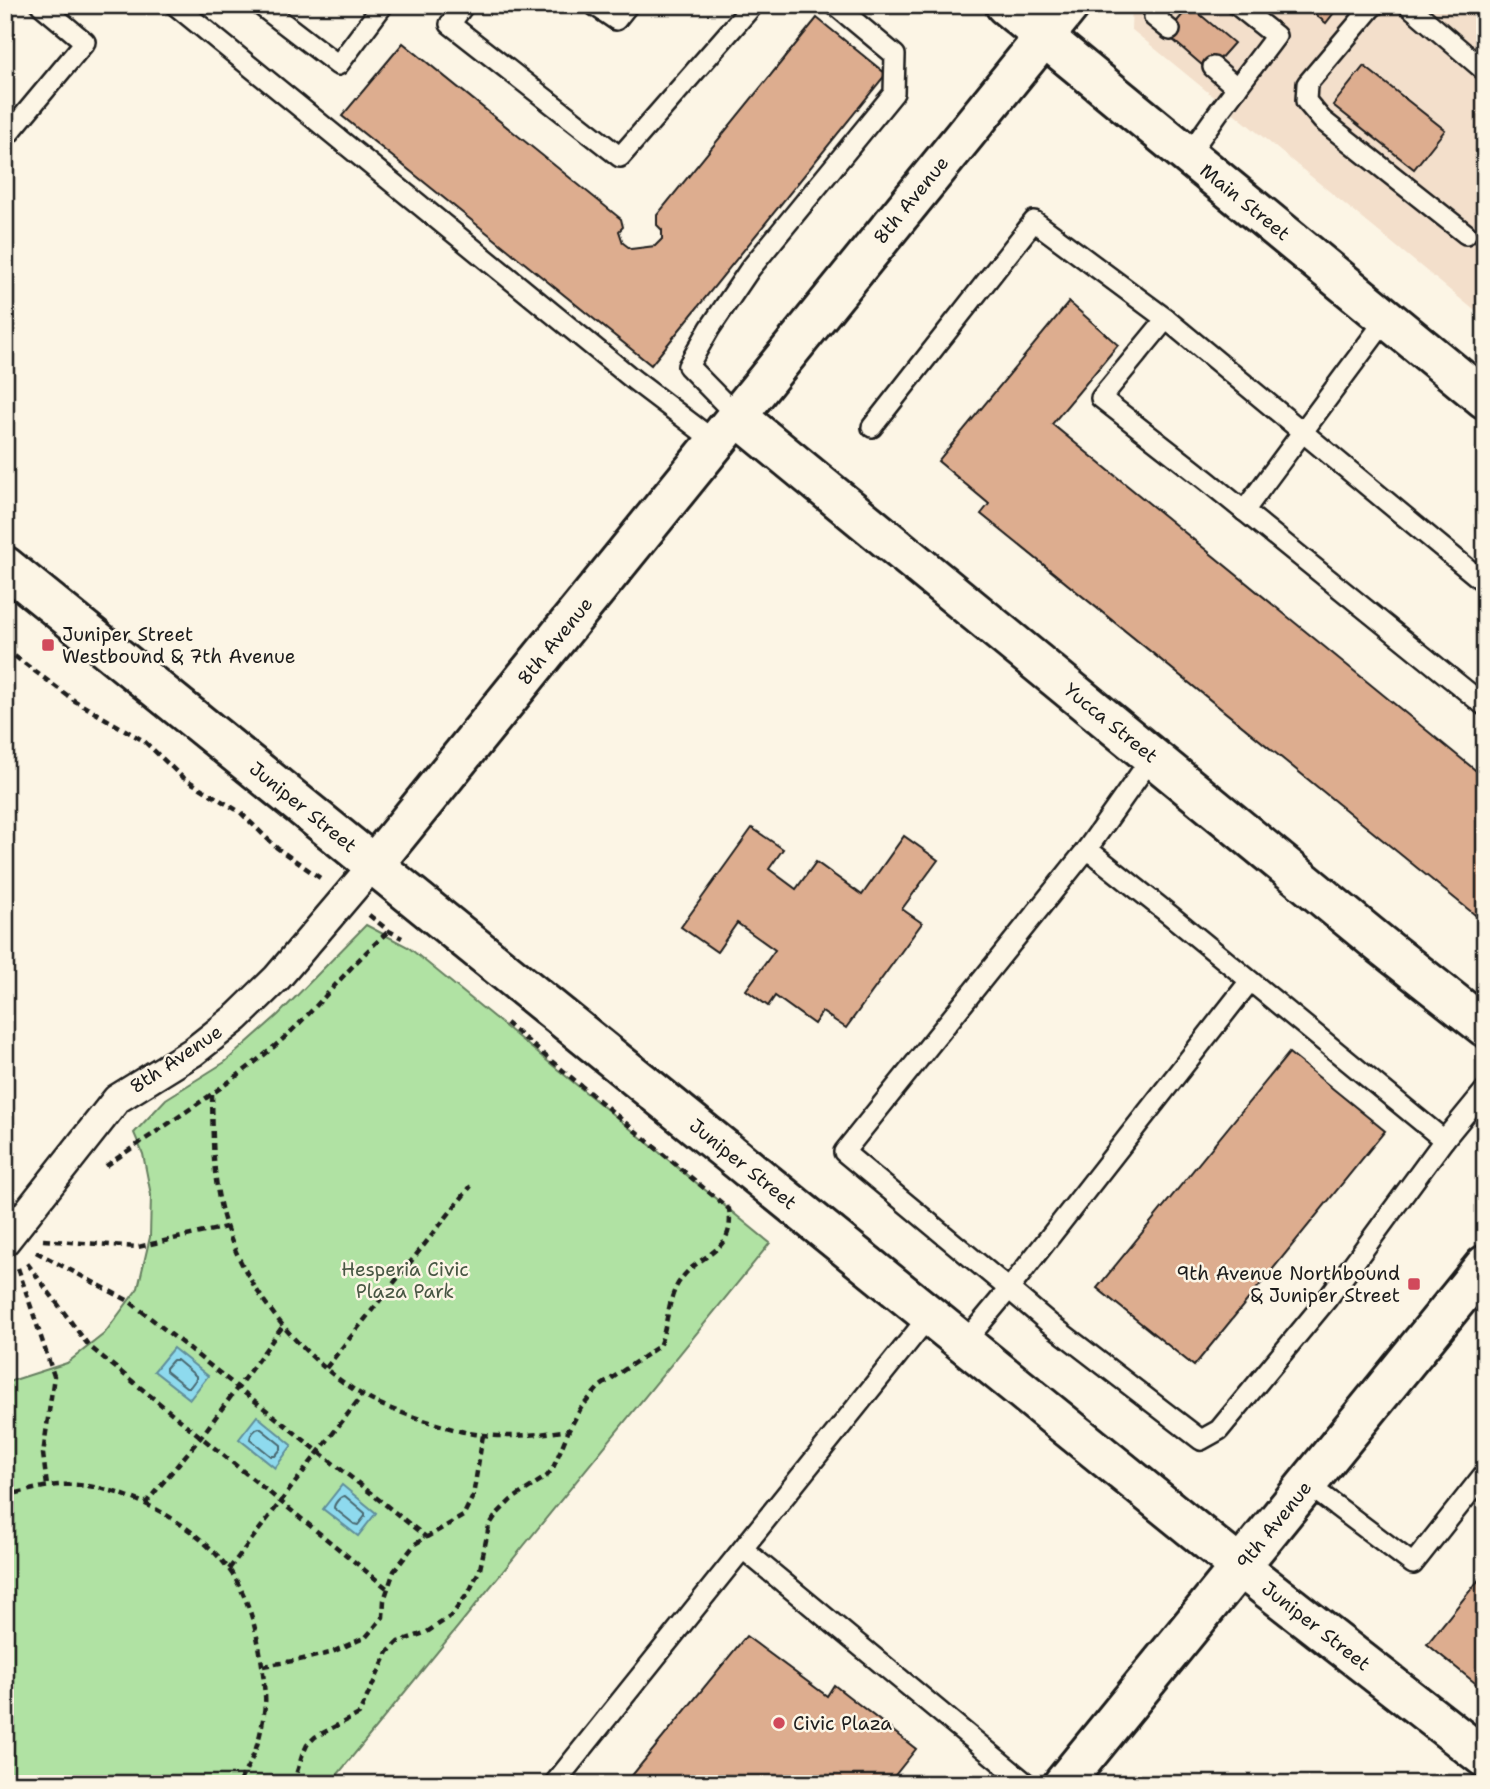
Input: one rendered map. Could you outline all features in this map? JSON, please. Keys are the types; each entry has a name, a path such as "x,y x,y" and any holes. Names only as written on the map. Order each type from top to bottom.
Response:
{"street":[{"name":"Main Street","path":"1005,5 1485,399"},
{"name":"8th Avenue","path":"6,1239 117,1099 193,1052 237,1017 277,978 374,864 1070,5"},
{"name":"Yucca Street","path":"727,430 1152,757 1485,1027"},
{"name":"Juniper Street","path":"5,566 1240,1567 1485,1758"},
{"name":"9th Avenue","path":"1063,1784 1485,1265"}],"lane":[{"path":"5,138 85,42 41,5"},
{"path":"175,5 634,380 727,430"},
{"path":"260,5 338,65 383,5"},
{"path":"464,5 450,24 620,157 753,5"},
{"path":"594,5 616,20 628,5"},
{"path":"727,430 688,366 750,269 894,93 895,55 835,5"},
{"path":"1164,5 1154,18 1170,30"},
{"path":"1188,155 1276,36 1237,5"},
{"path":"1375,5 1307,84 1306,101 1322,120 1466,234"},
{"path":"1408,5 1485,71"},
{"path":"1213,68 1237,88"},
{"path":"872,426 1034,221 1166,319 1485,583"},
{"path":"1244,511 1387,318"},
{"path":"1166,319 1101,398 1485,706"},
{"path":"1152,757 1087,849 844,1152 1049,1323 1201,1440 1219,1430 1328,1298 1444,1140 1485,1090"},
{"path":"1087,849 1444,1140"},
{"path":"964,1343 1250,981"},
{"path":"554,1784 930,1315"},
{"path":"1307,1485 1413,1564 1485,1474"},
{"path":"743,1549 1027,1784"}],"path":[{"path":"5,649 75,701 144,741 182,777 240,812 277,848 347,896 390,931 408,941"},
{"path":"106,1167 212,1095 276,1045 312,1013 367,950 390,931"},
{"path":"293,1784 302,1756 314,1737 359,1714 388,1652 398,1642 427,1632 451,1615 469,1592 480,1570 489,1526 496,1514 554,1468 569,1430 581,1408 598,1387 659,1346 679,1282 688,1271 722,1244 729,1233 729,1209 504,1021"},
{"path":"212,1095 214,1167 226,1227 243,1267 260,1295 306,1351 374,1401 411,1417 447,1428 483,1435 540,1434 569,1430"},
{"path":"326,1368 471,1186"},
{"path":"6,1239 138,1247 226,1227"},
{"path":"6,1239 129,1301 426,1537"},
{"path":"6,1239 89,1346 388,1589"},
{"path":"6,1239 54,1376 43,1454 47,1486"},
{"path":"145,1503 201,1437 283,1326"},
{"path":"229,1569 363,1394"},
{"path":"263,1666 330,1653 366,1637 383,1617 384,1600 394,1572 415,1544 463,1516 473,1496 483,1435"},
{"path":"5,1496 47,1486 79,1485 117,1493 145,1503 174,1519 207,1545 229,1569 249,1607 260,1646 265,1703 256,1750 239,1784"}],"shaded area":[{"path":"1132,5 1485,5 1485,319 1131,29"}],"green space":[{"name":"Hesperia Civic Plaza Park","path":"366,925 408,947 770,1243 330,1784 5,1784 5,1383 67,1363 104,1334 138,1288 150,1237 151,1195 143,1154 134,1133 166,1099 225,1062 278,1015"}],"water":[{"path":"173,1348 208,1376 190,1399 154,1371"},
{"path":"257,1416 292,1445 275,1468 239,1439"},
{"path":"342,1485 376,1513 358,1536 323,1509"}],"building":[{"path":"1303,5 1340,5 1326,23"},
{"path":"1190,6 1234,43 1209,71 1166,34"},
{"path":"817,18 886,74 651,365 342,116 403,43 621,219 623,227 619,231 623,243 631,249 655,246 662,239 657,215"},
{"path":"1364,66 1445,130 1414,169 1333,105"},
{"path":"1069,302 1118,345 1052,424 1485,778 1485,923 981,514 989,504 938,461"},
{"path":"752,828 783,849 769,869 796,889 816,862 862,895 904,836 938,860 902,909 922,923 846,1028 822,1012 814,1024 775,996 768,1006 746,990 775,950 737,923 717,952 681,927"},
{"path":"1289,1053 1385,1131 1194,1366 1097,1288"},
{"path":"1485,1572 1485,1691 1427,1644"},
{"name":"Civic Plaza","path":"746,1636 827,1696 834,1685 916,1749 888,1784 625,1784"}],"place":[{"name":"Juniper Street Westbound & 7th Avenue","path":"48,645"},
{"name":"9th Avenue Northbound & Juniper Street","path":"1414,1284"},
{"name":"Civic Plaza","path":"779,1723"}]}
